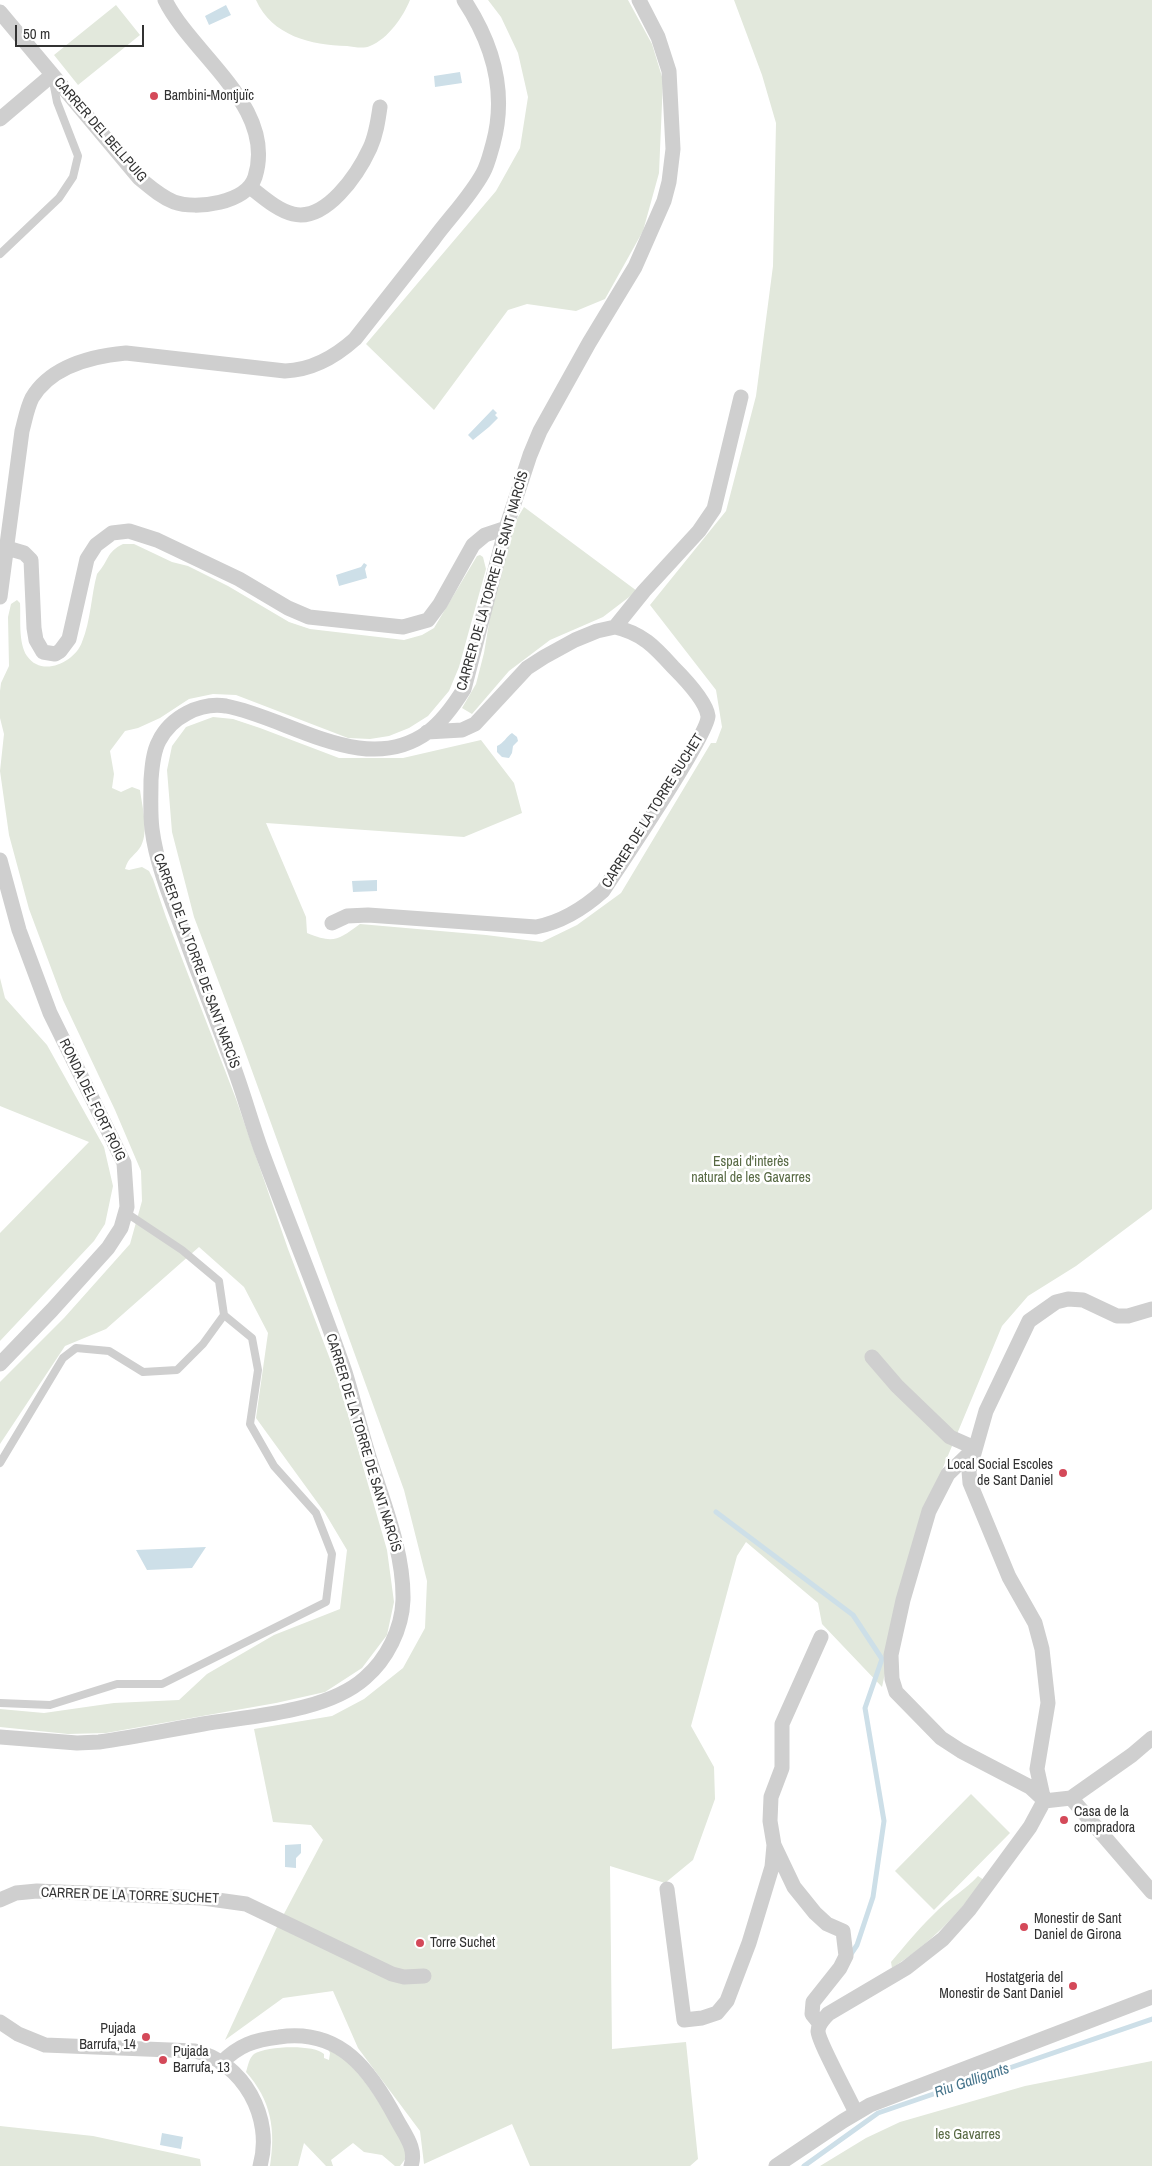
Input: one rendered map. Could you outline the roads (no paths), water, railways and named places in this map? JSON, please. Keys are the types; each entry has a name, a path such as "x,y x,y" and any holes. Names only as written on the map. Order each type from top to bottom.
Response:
{"street":[{"path":"165,0 242,102 250,116 258,149 255,177 250,187 268,201 293,214 309,214 326,207 360,166 374,137 380,107"},
{"path":"0,597 16,470 27,410 32,398 41,387 68,367 103,355 126,353 268,369 300,370 342,351 355,339 484,173 489,159 499,118 500,95 495,67 487,42 478,21 464,0"},
{"name":"CARRER DE LA TORRE DE SANT NARCÍS","path":"0,1737 77,1744 99,1742 255,1717 319,1703 342,1694 364,1679 379,1664 400,1624 403,1602 402,1578 394,1539 344,1372 254,1130 233,1063 161,871 152,830 152,771 158,742 166,729 186,713 208,706 230,707 355,748 379,749 405,744 428,732 451,709 464,689 506,528 540,431 589,343 635,267 664,200 669,182 673,149 670,71 658,37 639,0"},
{"name":"CARRER DEL BELLPUIG","path":"0,12 139,178 165,197 175,202 198,205 226,201 238,196 250,187"},
{"path":"0,119 52,75"},
{"path":"428,732 462,730 475,724 484,717 527,668 575,640 598,631 616,627 644,591 700,531 714,508 741,397"},
{"path":"7,548 24,552 30,560 36,640 43,652 55,654 60,651 69,639 87,559 96,545 112,533 129,531 157,540 239,579 288,608 309,617 403,627 428,620 440,604 473,545 485,535 506,528"},
{"name":"CARRER DE LA TORRE SUCHET","path":"332,923 347,916 368,915 536,927 551,924 569,916 591,902 603,891 695,746 708,717 700,698 660,653 644,638 631,630 616,627"},
{"name":"RONDA DEL FORT ROIG","path":"0,860 19,930 50,1013 124,1163 127,1185 125,1212 121,1228 108,1248 0,1364"},
{"path":"856,2113 823,2047 818,2032 820,2024 828,2014 906,1968 943,1939 969,1910 1030,1827 1044,1801 1037,1768 1048,1703 1042,1649 1035,1623 1009,1577 970,1483 969,1471 986,1411 1018,1340 1029,1321 1041,1311 1056,1302 1068,1299 1083,1300 1116,1316 1128,1316 1152,1309"},
{"path":"872,1357 898,1386 950,1437 975,1448"},
{"path":"975,1448 948,1474 929,1511 903,1600 891,1655 892,1679 896,1692 940,1738 1030,1787 1044,1801"},
{"path":"667,1889 684,2020 702,2018 717,2013 727,2001 740,1969 772,1868 774,1845 770,1821 771,1797 782,1768 782,1724 821,1636"},
{"path":"1044,1801 1071,1798 1132,1755 1152,1738"},
{"path":"1071,1798 1152,1892"},
{"path":"774,1845 794,1887 827,1924 844,1931 846,1956 840,1968 813,2002 812,2014 820,2024"},
{"name":"CARRER DE LA TORRE SUCHET","path":"0,1900 16,1893 37,1891 230,1900 246,1904 392,1974 404,1977 424,1976"},
{"path":"776,2166 856,2113 896,2095 1152,1997"},
{"path":"0,2022 18,2034 45,2045 206,2053 239,2078 253,2096 261,2119 263,2142 260,2166"},
{"path":"221,2063 232,2052 245,2044 272,2038 306,2036 330,2041 344,2050 363,2068 389,2105 413,2150 410,2166"}],"lane":[{"path":"0,254 59,198 73,177 78,156 57,102 52,75"},
{"path":"0,1703 50,1705 117,1684 162,1684 326,1602 332,1554 316,1513 274,1466 250,1424 258,1370 252,1338 224,1315 219,1281 182,1250 125,1212"},
{"path":"0,1463 63,1358 76,1348 109,1351 143,1372 177,1370 203,1344 224,1315"}],"waterway":[{"path":"716,1512 853,1615 882,1659 865,1708 884,1821 873,1897 857,1945 849,1957"},
{"name":"Riu Galligants","path":"804,2166 878,2113 1152,2019"}],"place":[{"name":"Bambini-Montjuïc","path":"154,96"},
{"name":"Local Social Escoles de Sant Daniel","path":"1063,1473"},
{"name":"Casa de la compradora","path":"1064,1820"},
{"name":"Monestir de Sant Daniel de Girona","path":"1024,1927"},
{"name":"Torre Suchet","path":"420,1943"},
{"name":"Hostatgeria del Monestir de Sant Daniel","path":"1073,1986"},
{"name":"Pujada Barrufa, 14","path":"146,2037"},
{"name":"Pujada Barrufa, 13","path":"163,2060"}],"park label":[{"name":"Espai d'interès natural de les Gavarres","path":"751,1170"},
{"name":"les Gavarres","path":"968,2135"}]}
